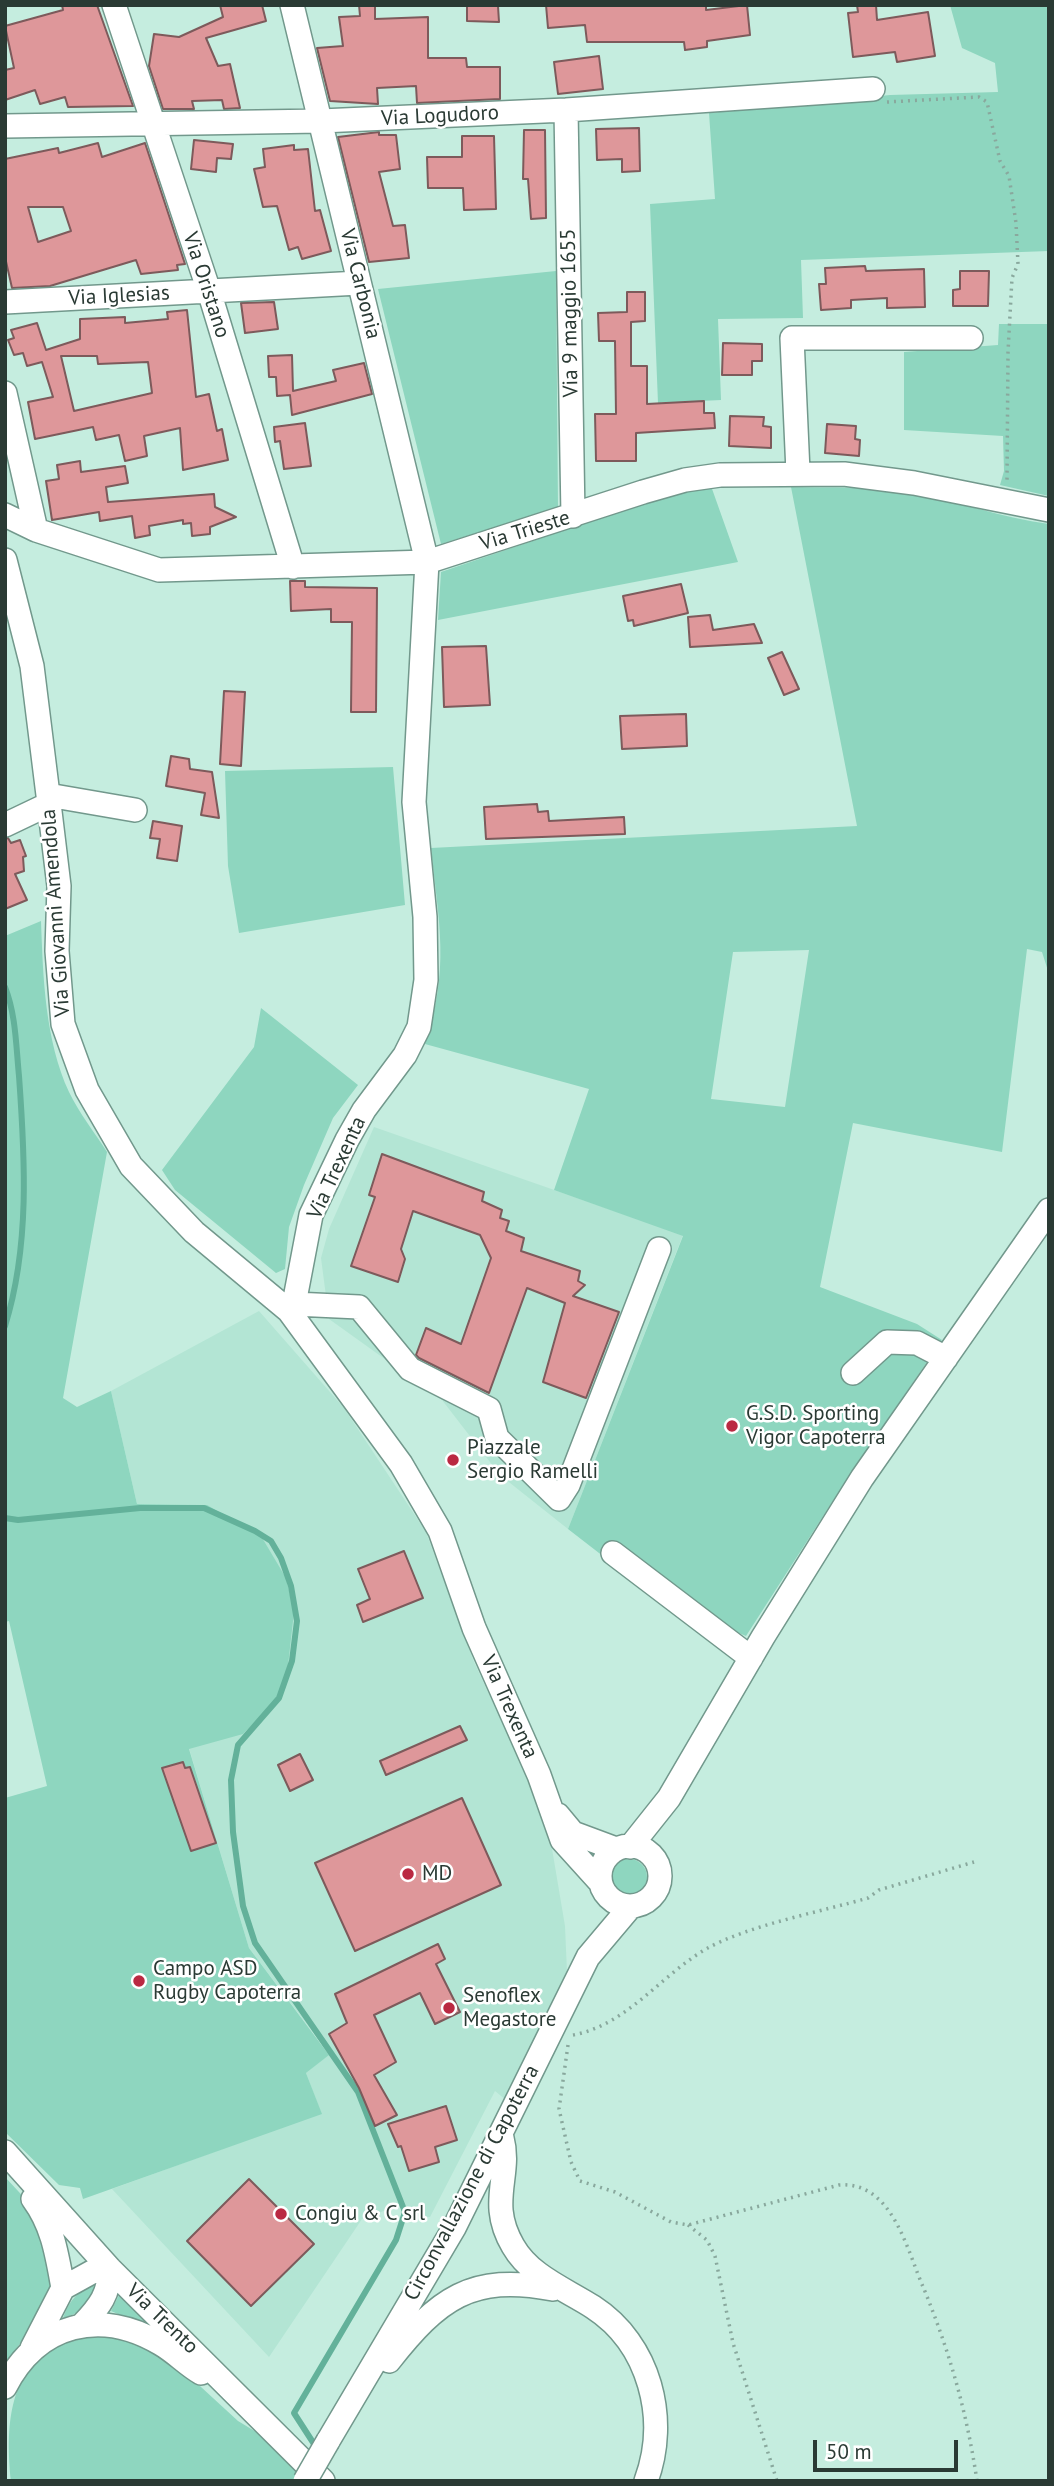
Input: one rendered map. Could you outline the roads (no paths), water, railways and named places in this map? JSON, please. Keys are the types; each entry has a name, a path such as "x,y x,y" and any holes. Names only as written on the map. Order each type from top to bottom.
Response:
{"street":[{"name":"Via Oristano","path":"114,5 209,291 293,567"},
{"name":"Via Carbonia","path":"292,5 427,562"},
{"name":"Via Logudoro","path":"5,126 321,121 566,110 873,89"},
{"name":"Via 9 maggio 1655","path":"566,110 573,516"},
{"name":"Via Iglesias","path":"5,302 359,283"},
{"path":"798,472 792,338 971,338"},
{"path":"5,393 36,530"},
{"name":"Via Trieste","path":"5,515 36,530 159,570 427,562 685,480 720,475 798,472 914,483 1049,510"},
{"name":"Via Giovanni Amendola","path":"5,560 32,666 49,799 59,886 57,951 63,1024 87,1090 131,1166 194,1233 292,1308"},
{"name":"Via Trexenta","path":"427,562 414,802 425,917 426,980 419,1027 404,1055 346,1140 311,1215 292,1308 401,1464 440,1531 474,1628 551,1803"},
{"path":"5,825 49,799 135,810"},
{"path":"588,1957 601,1918 602,1864 623,1848 669,1798 862,1478 1049,1210"},
{"path":"292,1308 359,1307 410,1369 489,1409 497,1438 559,1499 568,1485 659,1249"},
{"path":"853,1373 887,1342 917,1343 946,1357"},
{"path":"613,1553 751,1658"},
{"path":"551,1803 562,1840 618,1904 631,1906 646,1902 658,1887 660,1877 655,1860 656,1838 669,1798"},
{"path":"551,1803 564,1826 573,1833 623,1848 645,1851 655,1860"},
{"path":"588,1957 631,1906"},
{"name":"Circonvallazione di Capoterra","path":"305,2481 454,2228 588,1957"},
{"path":"501,2135 505,2152 499,2194 501,2215 513,2246 530,2268 595,2309 620,2332 640,2361 649,2383 657,2427 654,2459 646,2481"},
{"name":"Via Trento","path":"5,2152 110,2269 234,2389 323,2481"},
{"path":"5,2165 46,2216 63,2288"},
{"path":"5,2387 31,2351 63,2288 92,2272 110,2269 109,2287 101,2305 83,2324"},
{"path":"371,2370 388,2362 422,2320 467,2292 486,2285 524,2283 566,2291"},
{"path":"31,2351 55,2334 83,2324 106,2323 131,2330 161,2344 198,2371 234,2389"}],"waterway":[{"path":"5,987 15,1031 24,1170 19,1265 5,1326"},
{"path":"5,1518 18,1520 140,1508 204,1508 271,1541 281,1558 291,1586 297,1621 292,1661 279,1698 238,1745 231,1780 233,1832 243,1906 255,1943 358,2092 405,2212 396,2240 294,2413 314,2444"}],"place":[{"name":"G.S.D. Sporting Vigor Capoterra","path":"732,1426"},
{"name":"Piazzale Sergio Ramelli","path":"453,1460"},
{"name":"MD","path":"408,1874"},
{"name":"Campo ASD Rugby Capoterra","path":"139,1981"},
{"name":"Senoflex Megastore","path":"449,2008"},
{"name":"Congiu & C srl","path":"281,2214"}]}
